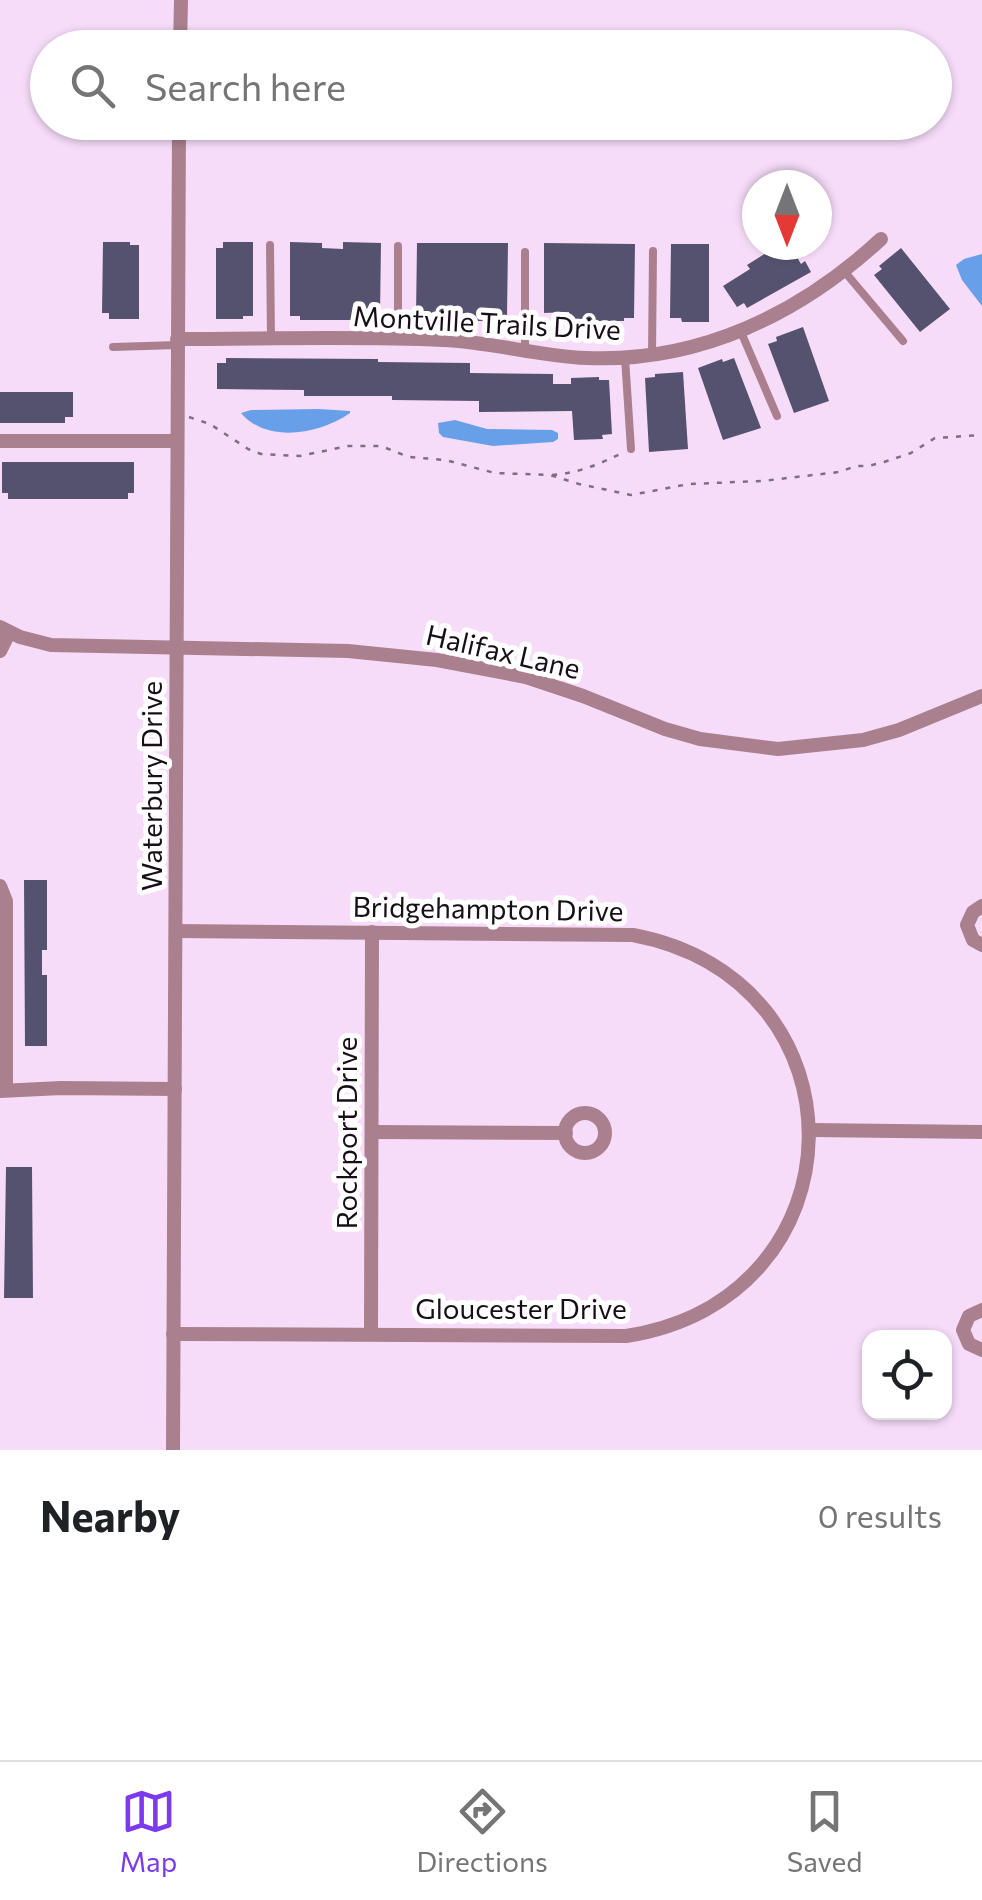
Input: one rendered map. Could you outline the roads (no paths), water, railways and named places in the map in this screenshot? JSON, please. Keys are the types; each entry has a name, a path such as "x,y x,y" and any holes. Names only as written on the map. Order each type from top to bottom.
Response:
{"street":[{"path":"180,30 181,0"},
{"name":"Waterbury Drive","path":"173,1450 179,140"},
{"name":"Montville Trails Drive","path":"177,342 444,340 584,358 652,354 742,332 795,305 881,240"},
{"path":"0,442 177,442"},
{"path":"0,651 5,630"},
{"name":"Halifax Lane","path":"5,630 50,646 348,650 452,662 526,677 666,730 700,739 778,749 863,740 900,730 982,696"},
{"path":"0,886 6,901 3,1090 175,1089"},
{"path":"982,906 973,912 967,926 970,936 982,945"},
{"name":"Bridgehampton Drive","path":"176,931 633,935 657,940 692,952 724,970 775,1023 798,1066 809,1130"},
{"name":"Rockport Drive","path":"371,1334 372,932"},
{"path":"809,1130 982,1132"},
{"name":"Gloucester Drive","path":"173,1334 626,1336 674,1325 697,1316 741,1286 780,1239 804,1179 809,1130"},
{"path":"373,1132 566,1133"},
{"path":"982,1310 969,1316 963,1330 969,1344 982,1350"}],"lane":[{"path":"270,245 271,339"},
{"path":"398,246 398,340"},
{"path":"652,251 652,354"},
{"path":"525,252 525,350"},
{"path":"844,271 902,341"},
{"path":"742,332 777,416"},
{"path":"113,346 177,342"},
{"path":"625,357 631,448"}],"water":[{"path":"982,254 982,306 956,265"},
{"path":"319,409 350,413 324,426 279,432 252,423 241,413 251,410"},
{"path":"455,420 487,429 552,430 558,433 558,439 493,446 443,437 438,423"}]}
